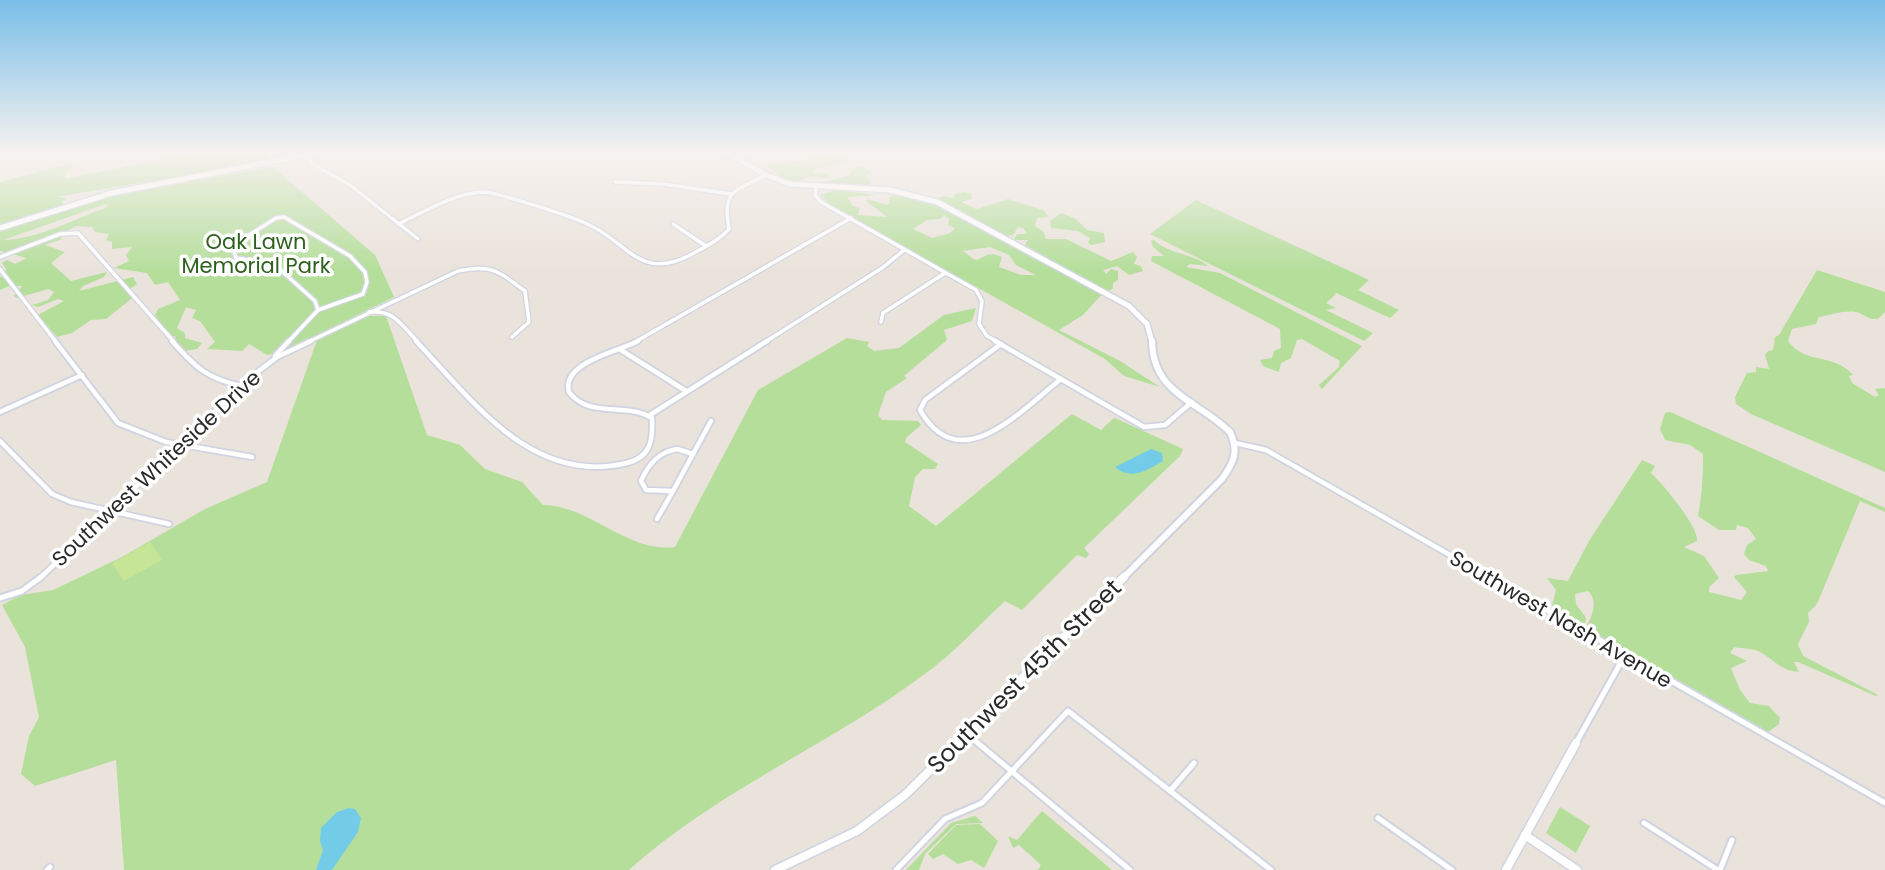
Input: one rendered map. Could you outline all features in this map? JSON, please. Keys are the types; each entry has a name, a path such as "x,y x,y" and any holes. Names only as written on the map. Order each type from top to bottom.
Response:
{"street":[{"path":"0,228 119,192"},
{"path":"357,192 418,239"},
{"path":"398,224 462,195 485,192 587,223 642,262 651,265 675,262 723,236 729,229 726,205 731,194"},
{"path":"715,192 731,194 735,192"},
{"path":"817,192 818,200 981,295 979,324 987,336 1144,427 1165,425 1192,402"},
{"path":"896,192 937,202 1129,306 1147,321 1153,333 1153,358 1161,377 1220,420 1235,443"},
{"path":"270,361 317,310 363,294 369,285 368,277 349,254 284,218 264,225 232,246 232,253 236,258 274,264 315,301 317,310"},
{"path":"851,218 621,350 579,367 568,381 569,392 585,405 628,409 650,415 882,268 902,250"},
{"path":"673,224 706,246"},
{"path":"0,257 60,234 78,233 197,369 220,381 242,386"},
{"name":"Southwest Whiteside Drive","path":"2,598 39,579 270,361 446,275 474,267 490,267 509,276 527,296 529,323 512,337"},
{"path":"0,269 118,423 139,434 179,445 252,457"},
{"path":"881,321 883,313 945,273"},
{"path":"369,312 389,313 497,427 525,447 558,460 610,467 626,465 644,454 654,432 650,415"},
{"path":"1000,344 925,400 920,410 924,419 957,442 971,443 984,438 1061,379"},
{"path":"621,350 687,391"},
{"path":"0,412 82,375"},
{"path":"657,519 711,421"},
{"path":"0,441 46,491 71,502 169,524"},
{"name":"Southwest Nash Avenue","path":"1235,443 1266,450 1885,803"},
{"name":"Southwest 45th Street","path":"775,870 857,831 883,814 967,734 1227,473 1235,460 1235,443"},
{"path":"673,491 646,490 641,481 645,471 664,451 676,446 693,454"},
{"path":"644,454 656,460"},
{"path":"1506,870 1625,655"},
{"path":"896,870 944,820 982,803 1068,711 1271,870"},
{"path":"967,734 1130,870"},
{"path":"1170,791 1194,763"},
{"path":"1378,818 1452,870"},
{"path":"1644,823 1719,870 1732,840"},
{"path":"1525,835 1577,870"}],"green space":[{"name":"Oak Lawn Memorial Park","path":"0,192 88,192 55,197 68,198 61,202 64,204 134,192 302,192 375,255 394,297 282,352 267,355 249,344 242,351 207,349 215,342 200,321 192,318 196,310 186,307 177,328 185,333 185,338 202,343 197,349 184,351 174,341 176,337 167,334 155,315 158,309 180,300 168,282 155,285 147,273 114,268 129,261 126,255 132,247 112,249 112,242 106,240 109,234 95,232 92,227 77,226 60,234 62,239 45,245 65,252 51,263 71,281 107,272 104,277 83,286 79,291 133,277 137,284 129,290 136,295 106,319 91,320 72,333 57,337 38,315 64,301 58,299 38,307 32,305 48,300 54,292 48,289 17,298 14,296 22,286 9,286 0,290 0,277 4,276 6,269 2,263 7,260 15,264 27,258 0,251 0,229 6,224 0,225","holes":["106,204 108,207 43,232 3,240"]},
{"path":"850,192 877,195 847,197 853,206 859,208 858,215 887,217 866,201 868,199 887,205 890,203 889,198 897,193 932,202 1103,293 1083,315 1059,330 1120,361 1160,387 1124,376 1105,359 832,206 820,195","holes":["944,215 949,219 948,225 955,228 950,233 932,238 913,229 927,220 940,219","990,247 1009,255 1016,265 1036,275 1021,275 999,267 1002,257 997,255 990,254 975,260 963,251"]},
{"path":"956,194 972,194 971,199 961,202 977,209 1008,199 1043,210 1049,217 1037,218 1035,226 1044,232 1046,239 1066,239 1111,261 1133,252 1137,257 1134,264 1141,266 1143,271 1129,275 1117,266 1103,270 1106,274 1111,269 1118,271 1118,280 1113,283 1113,289 1108,291 1025,245 1028,240 1014,240 1017,234 1027,234 1023,228 1018,227 1013,235 1006,236 939,200 941,196 954,198"},
{"path":"1196,200 1369,280 1358,290 1399,310 1390,318 1334,292 1336,294 1326,303 1336,308 1326,310 1373,333 1364,341 1150,234"},
{"path":"1062,213 1076,219 1087,230 1104,233 1105,242 1092,245 1088,243 1090,238 1078,231 1051,228 1050,221"},
{"path":"1154,240 1167,249 1208,266 1190,264 1186,267 1220,273 1362,346 1322,389 1319,385 1339,367 1340,361 1302,339 1297,340 1291,358 1281,363 1279,372 1263,366 1260,360 1272,358 1274,351 1281,348 1280,329 1151,261 1152,256 1164,256 1153,247 1151,241"},
{"path":"1817,270 1885,292 1885,312 1878,319 1852,312 1819,317 1816,324 1792,329 1788,341 1803,354 1845,368 1853,375 1849,376 1852,383 1875,397 1879,395 1875,389 1885,388 1885,472 1751,414 1736,404 1735,397 1747,373 1756,372 1756,367 1769,369 1765,355 1773,350 1775,337 1779,335"},
{"path":"976,308 972,321 944,330 947,340 904,376 907,378 886,392 878,415 882,420 918,421 921,425 905,442 938,464 935,469 923,469 915,477 909,506 936,526 1072,414 1101,430 1114,418 1117,419 1183,449 1180,456 1084,548 1089,554 1086,558 1077,555 1022,610 1005,601 954,650 922,676 849,725 698,816 629,870 124,870 116,760 35,786 21,774 29,736 39,717 25,647 2,605 21,595 53,590 122,557 205,509 267,482 317,340 368,316 386,316 427,435 460,445 485,469 522,482 543,505 576,512 641,543 657,547 675,547 758,390 847,338 869,342 867,346 874,351 899,348 944,315"},
{"path":"1670,412 1885,508 1885,512 1860,501 1817,604 1808,613 1809,622 1798,644 1803,656 1878,695 1798,662 1794,662 1799,672 1784,668 1759,651 1734,647 1730,653 1747,661 1731,668 1740,690 1750,703 1769,706 1780,718 1779,724 1767,733 1590,631 1587,625 1594,603 1588,591 1575,594 1576,604 1586,618 1585,623 1564,619 1552,606 1556,590 1547,578 1568,581 1589,541 1642,460 1655,466 1651,473 1671,495 1696,534 1697,541 1684,547 1704,556 1719,578 1709,587 1709,592 1741,600 1747,592 1734,577 1768,571 1766,566 1749,560 1744,554 1747,545 1756,539 1748,528 1737,525 1736,530 1719,530 1698,516 1703,454 1690,445 1665,440 1660,429 1665,413"},
{"path":"150,542 162,560 124,581 112,563"},
{"path":"1560,807 1590,826 1576,853 1546,833"},
{"path":"1042,811 1112,870 1038,870 1041,865 1019,845 1013,848 1008,836 1017,840"},
{"path":"975,816 983,823 956,824 925,854 919,870 906,870 951,823"},
{"path":"980,824 998,841 984,868 971,860 958,864 943,854 933,859 928,854 956,825"}],"water":[{"path":"1151,449 1162,453 1163,461 1145,471 1133,474 1115,467"},
{"path":"355,809 361,818 358,832 332,870 316,870 323,850 320,841 321,828 337,812"}]}
